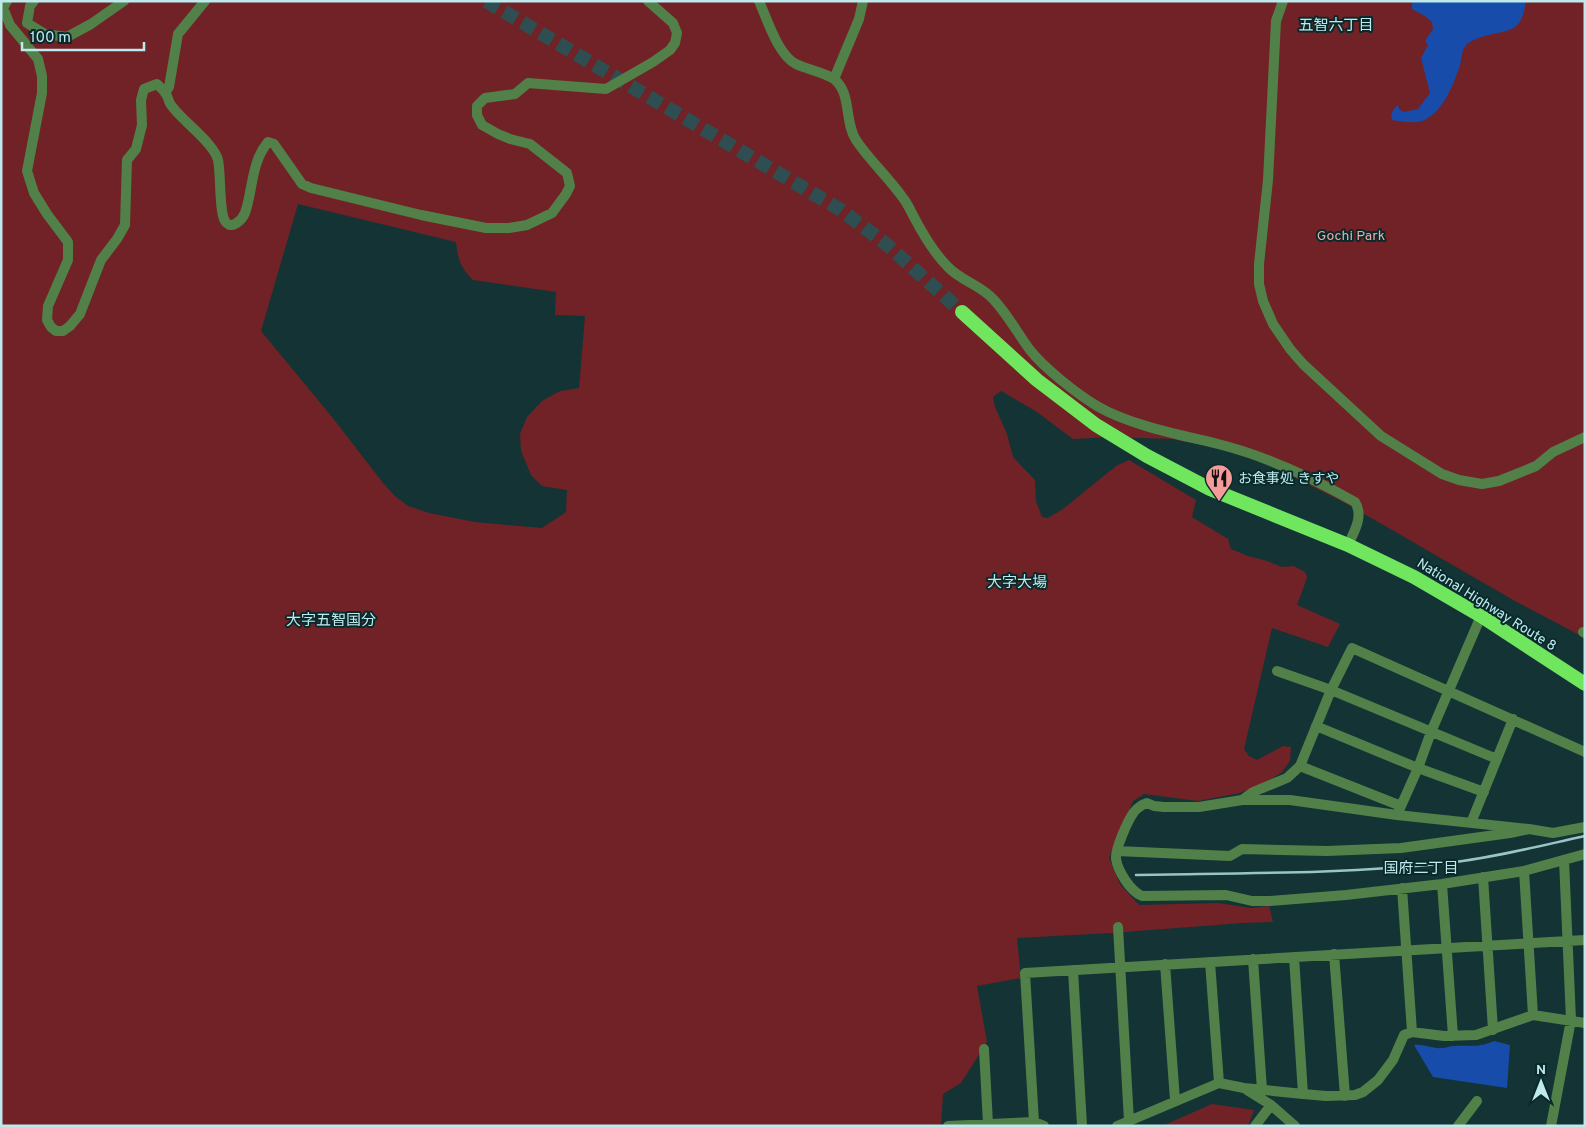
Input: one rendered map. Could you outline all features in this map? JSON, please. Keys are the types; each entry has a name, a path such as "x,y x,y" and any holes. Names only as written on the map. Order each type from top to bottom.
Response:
{"highway":[{"name":"National Highway Route 8","path":"962,312 1037,380 1103,430 1147,456 1210,489 1348,545 1414,577 1481,616 1585,684"}],"street":[{"path":"7,1 3,8 10,25 38,59 42,76 42,93 27,171 34,193 68,242 68,260 48,306 47,320 51,327 63,331 80,314 101,260 117,239 125,224 127,160 136,149 142,125 144,89 157,84 165,93 171,105 213,150 217,158 222,211 224,221 227,223 239,223 243,218 248,205 254,170 261,149 268,142 274,144 302,184 311,188 421,215 486,228 509,228 527,225 552,213 570,186 567,174 530,144 510,139 482,125 477,116 477,106 485,98 515,94 528,83 606,89 647,66 670,50 675,43 677,34 673,23 648,1"},
{"path":"34,1 30,6 27,23 46,34 67,37 91,24 124,1"},
{"path":"165,93 169,87 178,34 205,1"},
{"path":"758,1 785,55 795,63 834,79 844,95 849,123 857,142 905,199 934,251 948,268 961,278 988,292 1009,318 1030,350 1041,362 1097,406 1127,419 1196,440 1220,444 1276,464 1307,477 1355,502 1358,508 1358,520 1348,545"},
{"path":"834,79 859,19 863,1"},
{"path":"1283,1 1276,21 1268,180 1258,264 1259,284 1263,301 1279,334 1303,364 1381,436 1442,474 1459,480 1482,484 1499,481 1536,466 1553,452 1585,437"},
{"path":"1399,810 1481,616"},
{"path":"1242,800 1253,792 1287,778 1300,766 1331,690 1352,648 1585,752"},
{"path":"1277,671 1331,690 1497,759"},
{"path":"1474,818 1513,719"},
{"path":"1316,726 1418,768 1484,792"},
{"path":"1300,766 1399,810"},
{"path":"1585,827 1554,833 1399,810 1290,800 1242,800 1199,806 1164,807 1147,803 1141,805 1130,819 1116,858 1124,877 1135,893 1142,896 1226,895 1252,901 1270,901 1346,896 1442,884 1524,871 1585,854"},
{"path":"1117,851 1230,856 1242,849 1327,850 1400,848 1529,829"},
{"path":"1551,1126 1572,1020 1564,860"},
{"path":"1524,871 1532,1015"},
{"path":"1483,877 1493,1030"},
{"path":"1442,884 1453,1036"},
{"path":"1402,888 1412,1032"},
{"path":"1118,927 1129,1121"},
{"path":"948,1126 1039,1124 1025,973 1585,940"},
{"path":"1334,954 1345,1096"},
{"path":"1294,956 1303,1094"},
{"path":"1253,959 1262,1090"},
{"path":"1210,962 1219,1083"},
{"path":"1165,964 1175,1100"},
{"path":"1073,970 1082,1126"},
{"path":"1117,1126 1219,1083 1244,1088 1303,1094 1354,1096 1374,1084 1393,1060 1404,1035 1407,1033 1453,1036 1476,1035 1532,1015 1585,1023"},
{"path":"984,1049 988,1124"},
{"path":"1244,1088 1271,1105 1295,1126"},
{"path":"1458,1126 1477,1101"},
{"path":"1255,1126 1271,1105"}],"green space":[{"name":"Gochi Park","path":"1,1 1585,1 1585,638 1515,601 1347,504 1268,464 1228,450 1173,439 1108,437 1073,439 1037,412 1001,391 993,397 995,407 1007,434 1013,457 1035,480 1036,501 1042,517 1048,518 1063,509 1116,466 1129,460 1196,500 1192,517 1228,539 1231,549 1282,567 1294,566 1305,572 1307,577 1297,605 1340,624 1328,647 1272,628 1244,749 1249,756 1257,760 1283,746 1291,747 1290,761 1282,772 1268,781 1240,793 1198,801 1144,794 1133,801 1109,858 1120,884 1139,905 1218,903 1251,908 1269,906 1273,922 1017,938 1021,978 977,986 987,1042 961,1083 943,1094 941,1126 1,1126","holes":["298,204 456,242 460,262 473,280 556,292 555,315 585,316 579,388 560,391 542,401 527,417 520,434 521,451 531,475 542,486 567,490 566,512 542,528 475,522 429,513 408,506 383,483 332,417 261,331"]},
{"path":"1212,1104 1254,1110 1248,1126 1162,1126"}],"water":[{"path":"1412,1 1526,1 1521,19 1514,28 1478,38 1465,46 1454,81 1446,98 1436,112 1422,121 1407,122 1392,120 1391,116 1393,110 1398,105 1399,109 1404,112 1418,109 1430,93 1421,58 1428,45 1425,41 1433,29 1432,22 1412,9"},
{"path":"1494,1041 1510,1045 1507,1088 1433,1077 1414,1045 1442,1048 1479,1045"}],"tunnel":[{"path":"486,1 841,210 886,244 962,312"}],"railway":[{"path":"1136,875 1292,872 1408,867 1482,858 1585,836"}],"place":[{"name":"お食事処 きすや","path":"1219,502"}],"district":[{"name":"五智六丁目","path":"1336,25"},
{"name":"大字大場","path":"1017,582"},
{"name":"大字五智国分","path":"331,620"},
{"name":"国府二丁目","path":"1421,868"}]}
